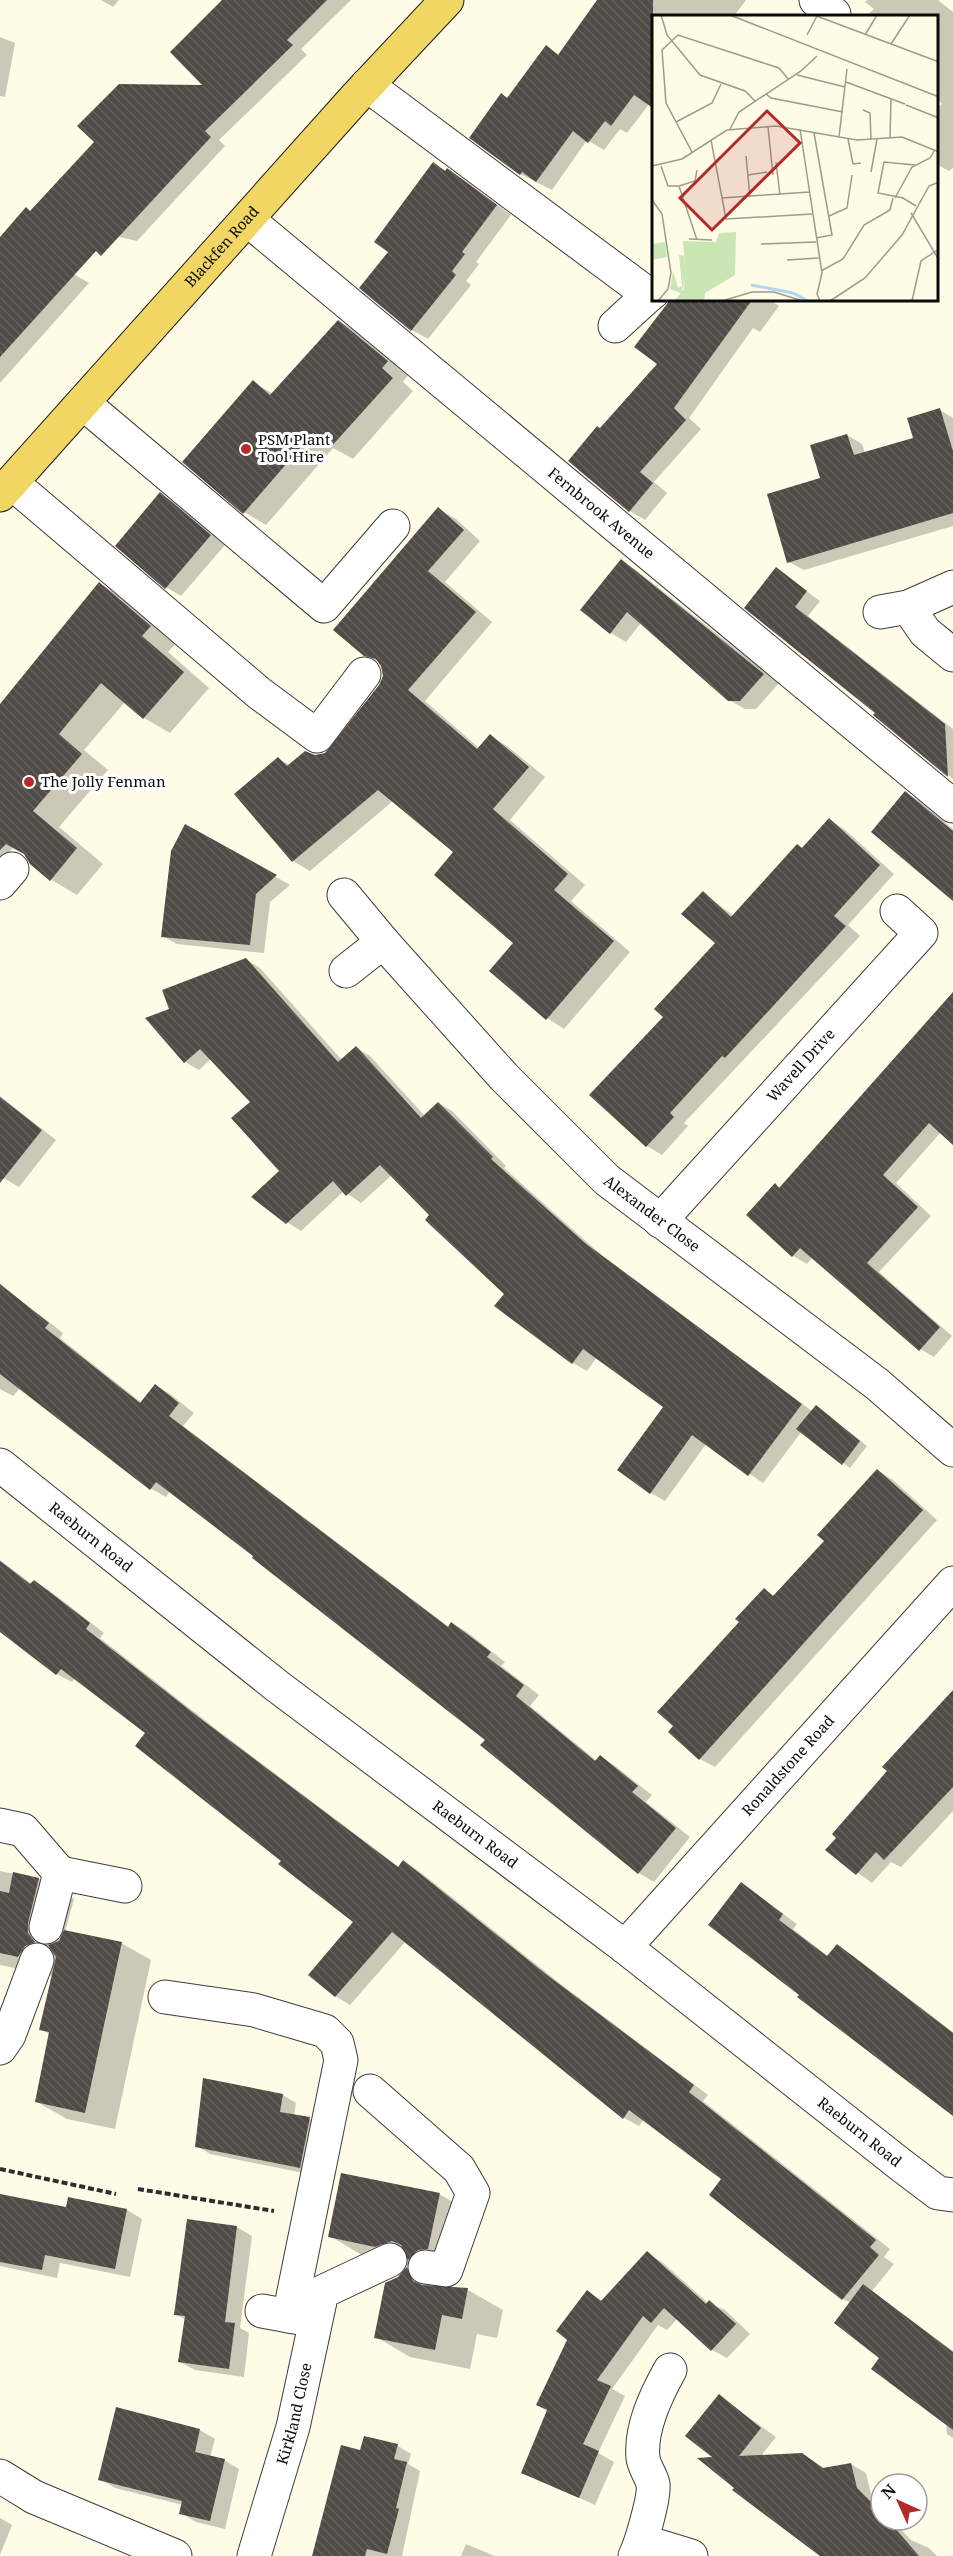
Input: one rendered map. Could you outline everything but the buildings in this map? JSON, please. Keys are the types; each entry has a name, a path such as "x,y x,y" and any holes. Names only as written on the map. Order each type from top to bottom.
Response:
{"main road":[{"name":"Blackfen Road","path":"6,489 367,85 447,0"}],"street":[{"path":"816,0 833,15"},
{"path":"367,85 651,293 615,326"},
{"name":"Fernbrook Avenue","path":"248,220 953,806"},
{"path":"83,403 324,606 393,526"},
{"path":"6,489 259,693 317,736 364,674"},
{"path":"953,587 894,609 953,655"},
{"name":"Alexander Close","path":"344,895 475,1046 574,1150 615,1187 877,1384 953,1450"},
{"name":"Wavell Drive","path":"660,1221 921,933 897,911"},
{"path":"346,971 383,942"},
{"name":"Raeburn Road","path":"0,1465 277,1686 625,1947 928,2186 938,2193 953,2195"},
{"name":"Ronaldstone Road","path":"625,1947 953,1583"},
{"path":"0,1825 23,1830 60,1873 125,1886"},
{"path":"46,1927 60,1873"},
{"path":"0,2048 9,2035 37,1960"},
{"path":"165,1996 254,2010 325,2031 337,2043 341,2060 289,2316"},
{"path":"370,2091 459,2169 473,2193 446,2270 424,2267"},
{"path":"289,2316 322,2292 390,2260"},
{"name":"Kirkland Close","path":"254,2556 293,2427 289,2316"},
{"path":"670,2370 658,2391 647,2424 643,2458 653,2485 639,2549 691,2556"},
{"path":"3,2485 175,2556"}],"path":[{"path":"0,2169 116,2194"},
{"path":"138,2189 309,2216"}],"place":[{"name":"PSM Plant Tool Hire","path":"246,449"},
{"name":"The Jolly Fenman","path":"29,782"}]}
